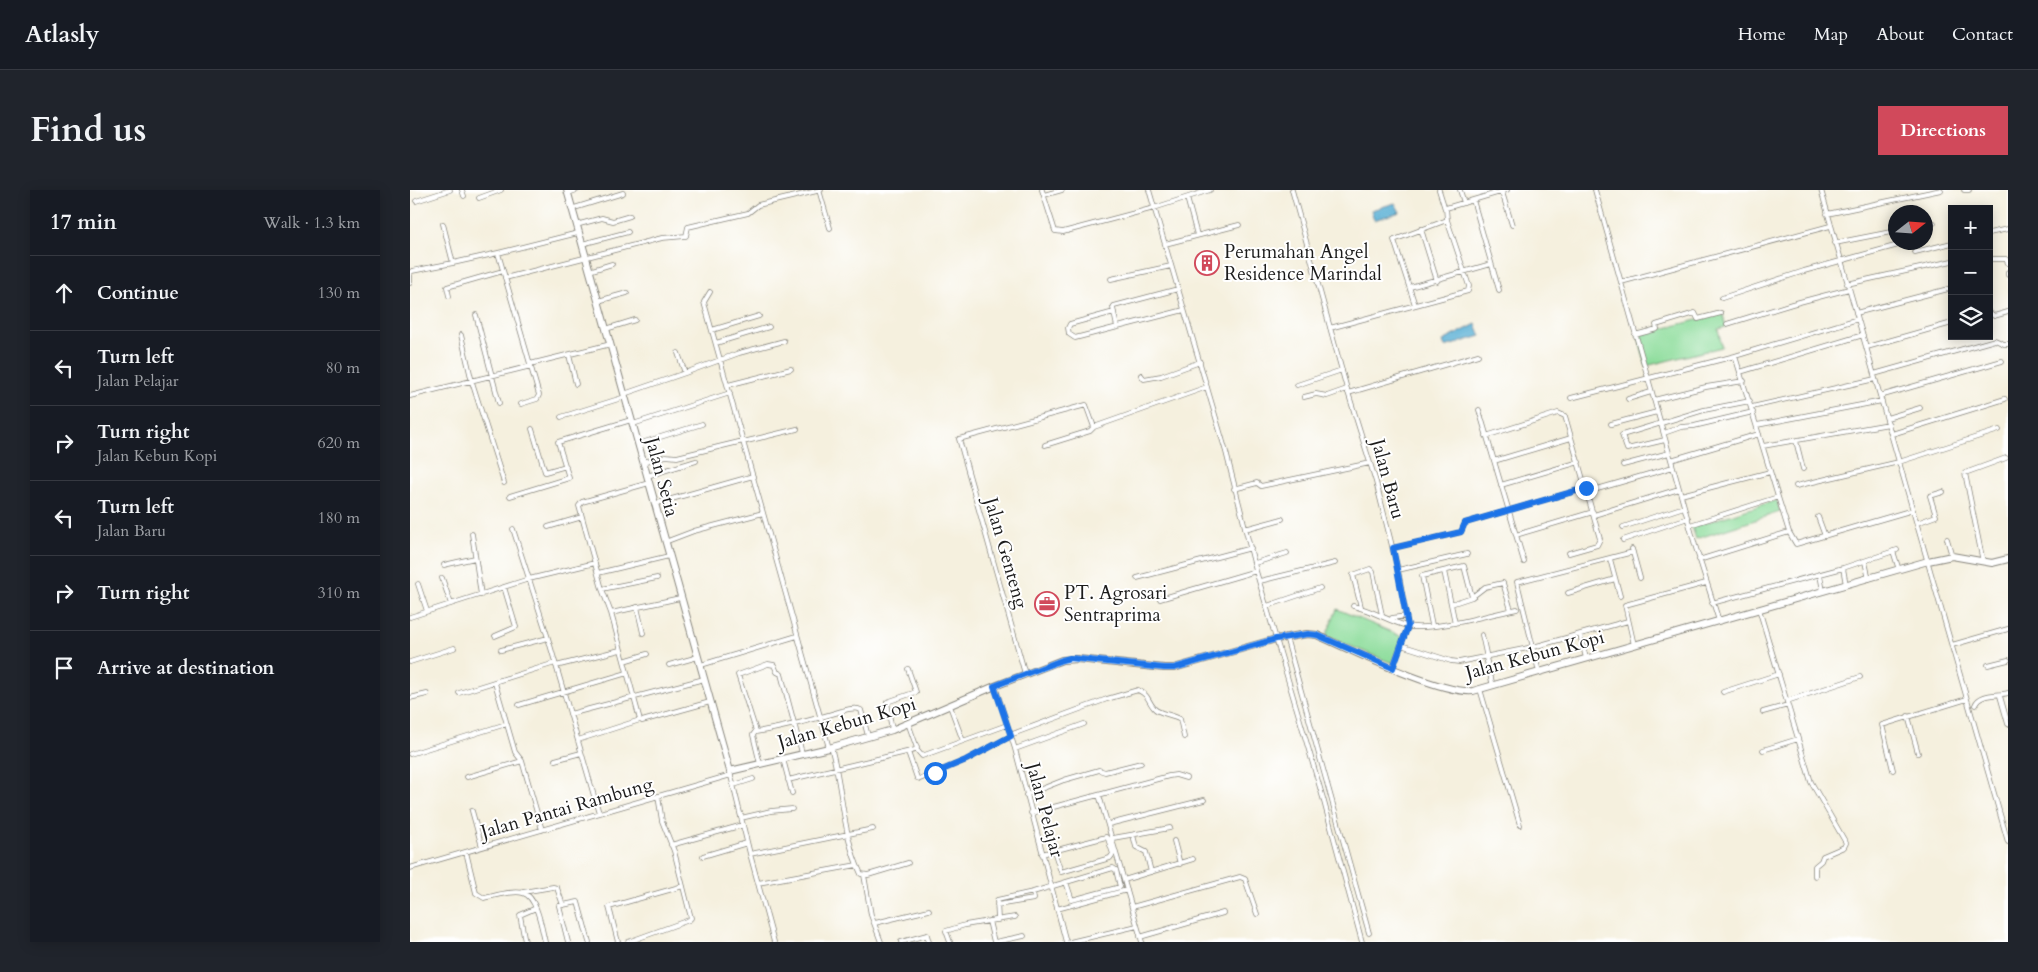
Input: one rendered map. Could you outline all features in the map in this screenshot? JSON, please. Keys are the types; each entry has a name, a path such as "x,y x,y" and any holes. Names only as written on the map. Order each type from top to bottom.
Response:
{"main road":[{"name":"Jalan Setia","path":"567,192 730,773"},
{"name":"Jalan Kebun Kopi","path":"730,773 892,730 994,686 1070,658 1174,668 1276,639 1308,634 1317,635 1393,668 1454,689 1467,691 1493,686 1928,561 1952,556 1992,563 2008,559"}],"street":[{"path":"416,201 450,190"},
{"path":"462,190 464,196"},
{"path":"479,198 502,190"},
{"path":"567,192 577,190"},
{"path":"505,278 662,238 685,236 688,234 688,228 748,213 758,205 820,190 830,228"},
{"path":"1062,190 1043,192 1055,231 1062,232 1154,208 1209,191 1211,198"},
{"path":"1149,190 1226,452 1256,571 1362,942"},
{"name":"Jalan Baru","path":"1292,190 1370,463 1398,570 1408,626 1393,668"},
{"path":"1330,328 1468,291 1469,286 1439,190"},
{"path":"1460,190 1464,204"},
{"path":"1445,210 1507,190"},
{"path":"1595,190 1647,379 1706,583 1719,621"},
{"path":"1821,190 2008,842"},
{"path":"1827,214 1941,190"},
{"path":"1964,190 1969,190"},
{"path":"1502,192 1512,226"},
{"path":"571,209 623,193"},
{"path":"1187,198 1197,235"},
{"path":"1473,200 1499,290"},
{"path":"576,225 602,218 613,221 630,216"},
{"path":"1415,306 1394,240 1447,220"},
{"path":"443,224 454,262"},
{"path":"1166,244 1239,225"},
{"path":"1621,282 1830,226"},
{"path":"1420,229 1437,281"},
{"path":"1993,232 2008,229"},
{"path":"410,283 410,273 412,271 498,253 578,232"},
{"path":"582,244 628,232"},
{"path":"1835,243 1888,233"},
{"path":"1915,252 1948,244"},
{"path":"1722,298 1804,271 1888,248"},
{"path":"498,253 538,397 521,404"},
{"path":"1993,259 2006,259 2008,263"},
{"path":"1848,284 1948,262"},
{"path":"589,271 612,264"},
{"path":"1410,287 1437,281 1491,264"},
{"path":"1111,279 1171,266"},
{"path":"448,296 447,287 503,271"},
{"path":"1117,327 1113,308 1117,305 1178,289"},
{"path":"1727,324 1849,289"},
{"path":"1856,313 1948,289"},
{"path":"710,292 704,302 819,719 838,770 848,835 857,865 864,875 872,916 881,942"},
{"path":"598,301 627,293"},
{"path":"1114,312 1070,324 1069,331 1075,338 1184,310"},
{"path":"1635,335 1656,329 1656,325 1695,313 1698,319 1722,312"},
{"path":"1993,315 2008,312"},
{"path":"476,315 499,403"},
{"path":"712,330 758,316"},
{"path":"1571,398 1735,356 1858,319"},
{"path":"606,329 635,320"},
{"path":"1867,347 1948,324"},
{"path":"716,343 769,328"},
{"path":"461,334 472,382 504,483"},
{"path":"1740,372 1863,335"},
{"path":"1664,433 1874,377 1995,340 2008,344"},
{"path":"561,417 721,359 784,341"},
{"path":"410,396 472,382 611,344"},
{"path":"678,353 685,373"},
{"path":"569,355 576,384"},
{"path":"1304,398 1316,394 1327,396 1348,391 1478,355"},
{"path":"1735,356 1778,497 1790,532 1797,545 1913,510"},
{"path":"1757,426 1881,399 2002,361"},
{"path":"1142,375 1144,379 1161,376 1200,362"},
{"path":"728,385 791,369"},
{"path":"1298,385 1342,370"},
{"path":"1654,400 1706,387 1744,381"},
{"path":"1045,445 1090,431 1094,426 1207,387"},
{"path":"1628,399 1652,392"},
{"path":"510,496 569,478 558,442 730,393"},
{"path":"1892,434 2005,399"},
{"path":"1665,440 1628,449 1624,445 1623,434 1661,425 1704,410 1750,401"},
{"name":"Jalan Genteng","path":"1025,674 959,439 1086,404 1094,426"},
{"path":"1887,418 1920,408"},
{"path":"1479,410 1524,562"},
{"path":"1611,424 1657,412"},
{"path":"1486,436 1558,413 1565,416 1600,542 1569,553"},
{"path":"638,444 702,424"},
{"path":"1763,446 1889,424"},
{"path":"532,429 545,472 566,466"},
{"path":"643,462 666,456 677,457 797,429"},
{"path":"1796,486 1899,462 2000,430"},
{"path":"1671,460 1759,434"},
{"path":"1494,461 1571,438"},
{"path":"1796,441 1803,469"},
{"path":"1623,465 1669,453"},
{"path":"1984,562 1965,473 2006,458"},
{"path":"640,720 579,506 582,502 696,462"},
{"path":"1501,485 1579,462"},
{"path":"1234,489 1257,484 1261,486 1370,463"},
{"path":"1393,548 1461,532 1465,523 1508,510 1673,467"},
{"path":"1681,495 1770,472"},
{"path":"654,504 753,476"},
{"path":"1516,534 1593,514 1679,488"},
{"path":"1916,523 1936,516 1930,496 1943,492"},
{"path":"1690,525 1778,497"},
{"path":"1623,527 1684,507"},
{"path":"665,542 694,531 763,513"},
{"path":"548,528 582,517"},
{"path":"1818,517 1826,536"},
{"path":"1622,540 1688,518"},
{"path":"1245,529 1282,520"},
{"path":"513,529 556,664 599,813"},
{"path":"1700,560 1790,532"},
{"path":"472,534 481,595"},
{"path":"1947,538 1952,556"},
{"path":"1137,578 1251,548"},
{"path":"1539,672 1517,582 1610,558 1633,550 1640,578"},
{"path":"1712,603 1820,575 1895,551 1899,570"},
{"path":"1255,563 1287,553"},
{"path":"1398,570 1468,554"},
{"path":"598,573 669,556"},
{"path":"444,565 476,558"},
{"path":"1610,558 1620,596"},
{"path":"1865,562 1869,578"},
{"path":"410,617 529,579 595,563"},
{"path":"1260,582 1335,563"},
{"path":"1432,625 1422,578 1464,566 1472,597"},
{"path":"1843,568 1846,585"},
{"path":"1361,608 1353,575 1370,569 1373,572 1382,615"},
{"path":"1160,599 1256,571"},
{"path":"1444,571 1455,623"},
{"path":"1820,575 1823,591"},
{"path":"442,578 451,604"},
{"path":"602,589 657,578"},
{"path":"1568,593 1616,579"},
{"path":"1451,604 1472,597 1485,587 1504,583 1511,610"},
{"path":"1634,645 1625,605 1706,583"},
{"path":"418,584 427,612"},
{"path":"495,636 516,628 504,587"},
{"path":"1267,606 1320,588"},
{"path":"611,613 636,606 680,598"},
{"path":"636,606 643,633"},
{"path":"1353,606 1408,626 1455,623 1518,609"},
{"path":"1759,609 1811,782 1846,842 1844,848 1823,856 1821,861 1814,866 1814,876"},
{"path":"1390,618 1406,616"},
{"path":"1402,645 1455,662 1486,658 1628,622"},
{"path":"1952,644 2008,628"},
{"path":"1482,635 1493,686"},
{"path":"1580,635 1586,658"},
{"path":"700,665 797,636"},
{"path":"1286,637 1369,933"},
{"path":"501,650 548,638"},
{"path":"410,662 454,648"},
{"path":"459,693 556,664 620,650"},
{"path":"624,662 648,654"},
{"path":"669,665 698,657"},
{"path":"1988,666 2008,660"},
{"path":"760,764 753,735 756,732 738,674 771,664 774,665 776,671 780,674 802,753"},
{"path":"892,730 887,702 916,692 908,670"},
{"path":"518,705 627,673"},
{"path":"1723,692 1779,674"},
{"path":"1763,712 1860,677"},
{"path":"570,714 704,679"},
{"path":"495,682 506,724 515,752 522,761 542,830"},
{"name":"Jalan Pelajar","path":"994,686 1015,749 1050,886 1068,942"},
{"path":"1480,689 1520,825"},
{"path":"908,752 917,778 920,779 966,760 1010,735 1115,696 1138,690 1146,694 1154,709 1160,713 1172,714 1180,718 1184,737"},
{"path":"1975,705 1976,701 1982,698 2008,693"},
{"path":"410,698 427,694"},
{"path":"2000,696 2008,724"},
{"path":"1893,770 1881,726 1967,699"},
{"path":"578,740 640,720 642,722 710,702"},
{"path":"950,706 963,741"},
{"path":"756,732 795,725 845,710 859,708 868,736"},
{"path":"1908,716 1918,753"},
{"path":"908,723 916,749 922,756 1007,725"},
{"path":"410,754 506,724"},
{"path":"1015,749 1084,724"},
{"path":"1762,750 1798,739"},
{"path":"788,780 838,770 916,749"},
{"path":"554,760 581,753"},
{"path":"783,759 792,793"},
{"path":"468,777 522,761"},
{"path":"1026,795 1064,780 1099,770 1104,773 1141,763"},
{"path":"730,773 774,942"},
{"name":"Jalan Pantai Rambung","path":"410,868 658,796 730,773"},
{"path":"1031,813 1169,776 1186,778"},
{"path":"734,785 753,780"},
{"path":"1099,795 1142,942"},
{"path":"628,942 690,920 691,918 671,845 662,821 658,796"},
{"path":"1109,824 1204,800"},
{"path":"741,818 771,811 792,809"},
{"path":"472,811 482,847"},
{"path":"671,845 743,824"},
{"path":"1113,838 1170,828"},
{"path":"750,854 873,829"},
{"path":"1133,835 1136,847 1146,853 1152,872"},
{"path":"1042,854 1054,850 1106,837 1113,854 1110,858 1061,872 1054,850"},
{"path":"1174,841 1180,864"},
{"path":"703,856 747,843"},
{"path":"466,852 476,893 480,897 484,898 556,887 562,905"},
{"path":"1124,880 1193,859"},
{"path":"864,875 908,862"},
{"path":"758,883 857,865"},
{"path":"998,920 997,903 1034,899 1033,892 1050,886 1113,868 1116,870 1120,887 1072,900 1066,882"},
{"path":"1132,907 1240,877 1245,878 1257,914"},
{"path":"618,942 609,908 683,886"},
{"path":"1057,909 1127,890"},
{"path":"521,892 528,895 536,908 545,942"},
{"path":"568,942 559,906 578,902 588,942"},
{"path":"525,942 520,915 536,908"},
{"path":"875,923 929,910"},
{"path":"1140,936 1223,913"},
{"path":"950,942 946,931 965,925 1015,917"},
{"path":"989,921 995,942 1024,936"},
{"path":"1068,942 1137,926"},
{"path":"901,942 928,935 929,942"},
{"path":"1096,935 1098,942"}],"green space":[{"path":"1723,314 1726,327 1718,329 1722,347 1646,366 1638,335"},
{"path":"1777,500 1780,512 1696,539 1692,527"},
{"path":"1337,609 1403,637 1392,663 1326,636"}],"water":[{"path":"1395,203 1400,212 1374,220 1371,210"},
{"path":"1476,324 1481,336 1445,347 1443,341"}],"place":[{"name":"Perumahan Angel Residence Marindal","path":"1207,263"},
{"name":"PT. Agrosari Sentraprima","path":"1047,604"}],"route":[{"path":"935,773 966,760 1011,736 994,686 1070,658 1174,668 1276,639 1308,634 1317,635 1393,668 1408,626 1393,548 1461,532 1465,523 1586,488"}]}
